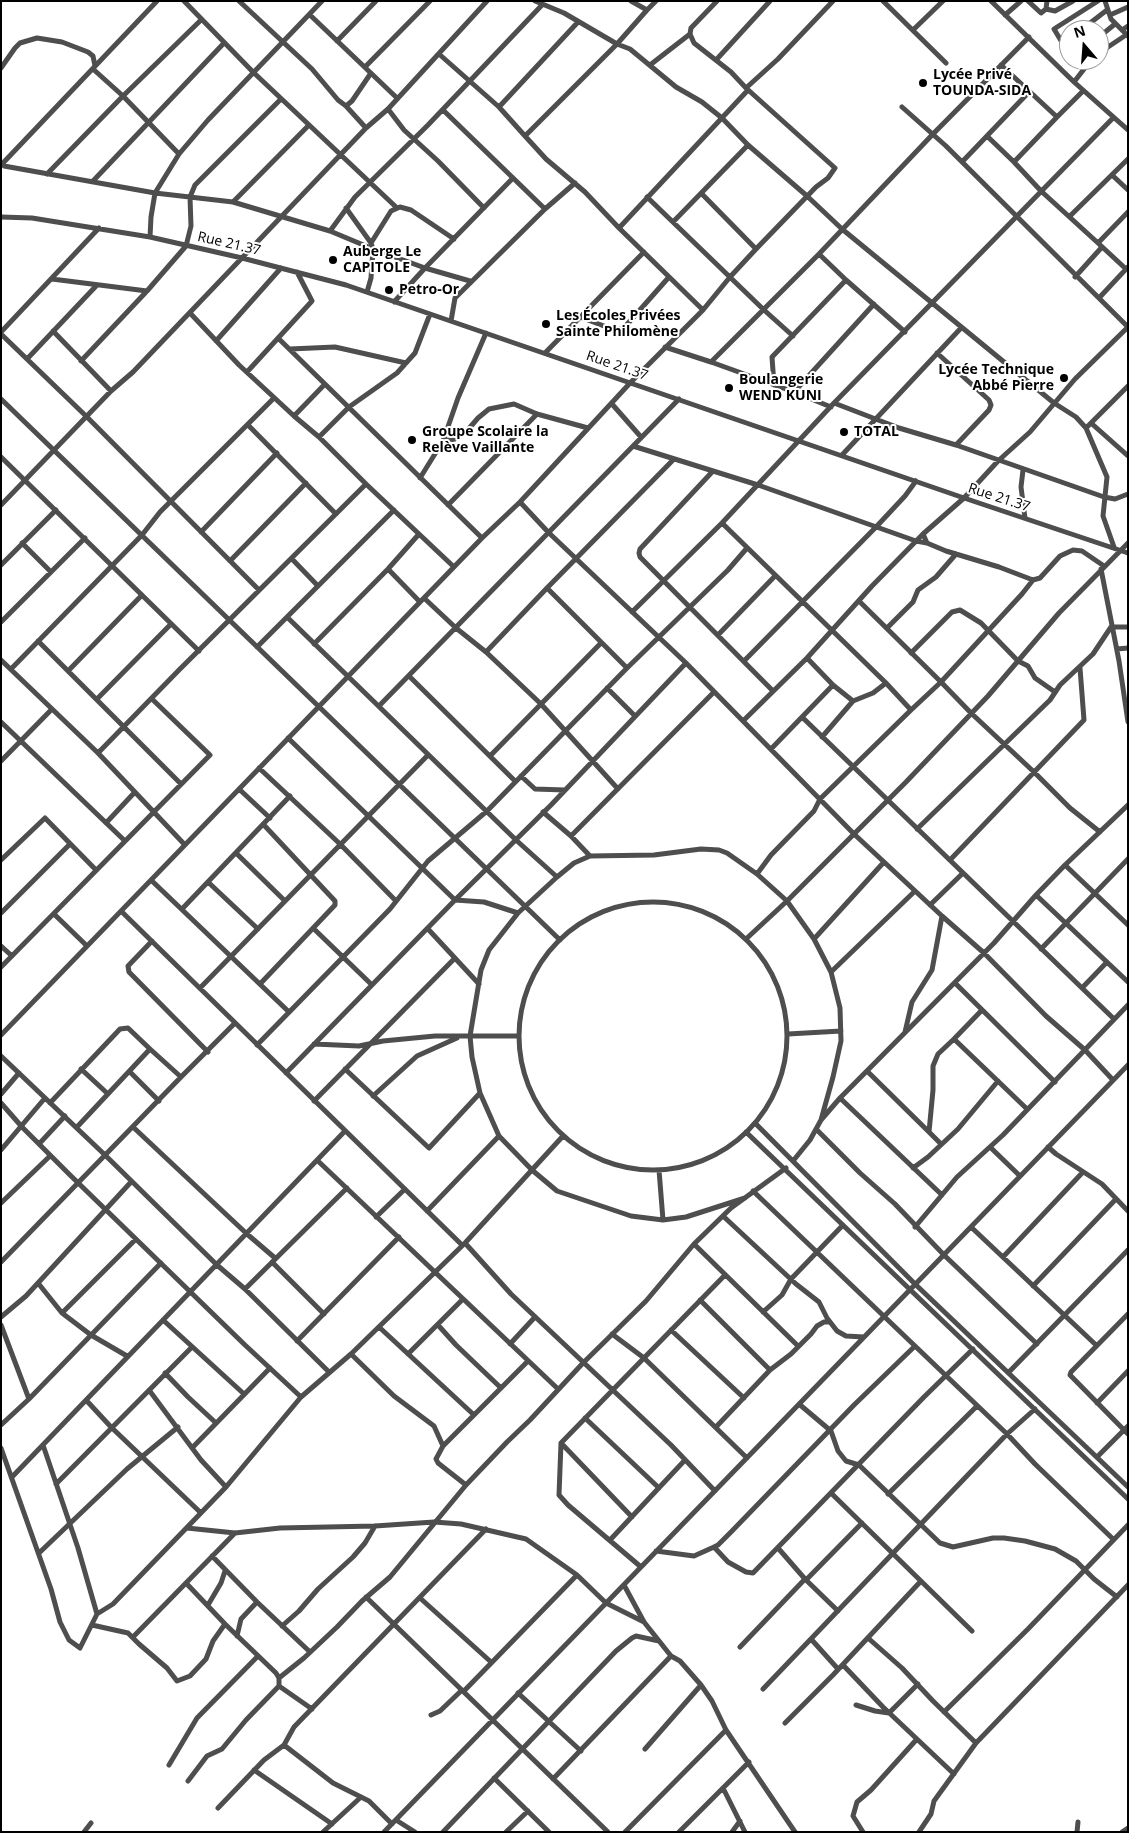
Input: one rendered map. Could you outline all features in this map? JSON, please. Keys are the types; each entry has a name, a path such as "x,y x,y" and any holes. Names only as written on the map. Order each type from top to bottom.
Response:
{"street":[{"path":"157,1 2,163 4,166 155,193 233,202 330,231 425,268 470,281"},
{"path":"184,1 253,72 396,207 410,210 454,239"},
{"path":"239,1 312,69 338,100 366,128"},
{"path":"150,237 155,193 179,154 253,72 322,1"},
{"path":"337,41 376,1"},
{"path":"365,67 430,1"},
{"path":"1,505 111,392 133,372 366,128 388,109 487,1"},
{"path":"535,1 630,49 676,87 702,102 722,118 842,229 1054,403 1076,417 1086,428 1107,477 1107,488 1104,497 1104,522 1114,547"},
{"path":"631,1 647,10"},
{"path":"525,136 617,44 656,1"},
{"path":"1,1035 482,538 520,502 631,382 703,310 756,249 807,196 828,178 835,168 747,89 735,75 694,43 690,34 691,28 716,1"},
{"path":"618,228 747,89 833,1"},
{"path":"882,1 946,63"},
{"path":"991,1 1083,91 1128,130"},
{"path":"1005,15 1021,1"},
{"path":"1028,1 1042,13 1046,9 1047,1"},
{"path":"1046,9 1055,11 1073,1"},
{"path":"1069,20 1098,1"},
{"path":"1104,1 1116,24 1127,35 1109,47"},
{"path":"716,59 768,2"},
{"path":"913,30 942,2"},
{"path":"330,231 346,208 369,182 443,110 542,5"},
{"path":"1097,20 1109,13 1128,7"},
{"path":"310,15 398,98"},
{"path":"47,174 201,20"},
{"path":"499,107 578,22"},
{"path":"1109,29 1116,24"},
{"path":"1122,30 1128,26"},
{"path":"1059,27 1054,30 1059,38"},
{"path":"650,65 690,34"},
{"path":"711,362 819,254 933,134 1029,37"},
{"path":"1,68 20,43 37,38 62,42 88,52 93,56 94,67 179,154"},
{"path":"93,181 224,43"},
{"path":"439,54 499,107 546,159 575,183 618,228 703,310"},
{"path":"1001,65 1056,117"},
{"path":"1074,82 1083,70"},
{"path":"346,106 352,101 371,73"},
{"path":"1014,162 1083,91"},
{"path":"962,162 1029,92"},
{"path":"81,361 147,291 186,246 191,226 190,197 195,185 281,98"},
{"path":"743,721 807,658 916,541 964,498 998,461 1030,432 1075,379 1128,327 1016,218 962,162 902,107"},
{"path":"388,109 404,130 484,208"},
{"path":"443,110 545,209"},
{"path":"632,612 722,523 833,405 1113,118"},
{"path":"233,202 309,124"},
{"path":"987,136 1041,191 1127,268 1099,298"},
{"path":"673,222 748,144"},
{"path":"1070,216 1128,158"},
{"path":"1112,175 1128,190"},
{"path":"394,302 512,179"},
{"path":"452,321 455,298 470,281 575,183"},
{"path":"702,194 756,249"},
{"path":"647,197 792,336"},
{"path":"367,292 371,278 372,246 389,214 396,207"},
{"path":"346,208 372,246"},
{"path":"1098,243 1128,212"},
{"name":"Rue 21.37","path":"1,217 32,218 150,237 242,258 367,292 964,498 1128,552"},
{"path":"100,228 1,333 260,590"},
{"path":"1076,277 1102,247"},
{"path":"545,353 644,252"},
{"path":"819,254 905,332"},
{"path":"216,341 281,268"},
{"path":"247,372 312,301 297,272"},
{"path":"580,317 612,329 623,329 669,277"},
{"path":"52,279 147,291"},
{"path":"774,385 772,357 846,280"},
{"path":"27,359 97,285"},
{"path":"794,392 874,304"},
{"path":"190,313 239,365 319,437 454,567"},
{"path":"319,437 349,408 392,377 406,363 415,353 430,314"},
{"path":"842,455 962,328"},
{"path":"53,332 111,392"},
{"path":"420,478 443,441 458,398 486,333"},
{"path":"278,338 482,538"},
{"path":"290,349 335,347 406,363"},
{"path":"665,347 1104,497 1115,498 1128,494"},
{"path":"937,354 989,400 989,410 956,445"},
{"path":"294,416 325,384"},
{"path":"1086,428 1128,386"},
{"path":"11,669 142,535 170,501 274,398"},
{"path":"1,399 560,940"},
{"path":"379,706 679,399"},
{"path":"443,441 455,439 466,432 478,418 490,409 514,404 537,414 588,428"},
{"path":"612,404 641,437"},
{"path":"448,505 537,414"},
{"path":"1091,423 1128,456"},
{"path":"248,425 336,514"},
{"path":"632,446 758,485 916,541 999,566 1033,580"},
{"path":"201,532 277,454"},
{"path":"1,457 199,650"},
{"path":"486,652 674,459"},
{"path":"713,470 640,549 640,557 773,691"},
{"path":"1023,470 1021,487 1025,518"},
{"path":"744,661 906,496 916,481"},
{"path":"230,561 306,483"},
{"path":"98,754 199,650 366,484"},
{"path":"520,502 548,532 686,663 854,834 984,953 1113,1080"},
{"path":"1,564 56,510"},
{"path":"257,647 394,510"},
{"path":"722,523 886,683 911,710"},
{"path":"314,644 388,569 419,534"},
{"path":"923,534 927,543"},
{"path":"1,622 84,538"},
{"path":"22,543 51,572"},
{"path":"746,939 787,901 888,800 971,714 1059,613 1128,543"},
{"path":"258,1045 390,909 423,868 454,838 487,811 627,668 728,570 747,548"},
{"path":"757,874 771,855 814,811 820,800 941,682 1033,580 1040,578 1060,556 1073,550 1082,551 1102,568 1128,722"},
{"path":"887,628 913,602 918,590 936,577 956,554"},
{"path":"292,559 318,586"},
{"path":"388,569 422,600 486,652 541,704 618,789"},
{"path":"718,635 775,576"},
{"path":"547,588 627,668"},
{"path":"69,670 142,595"},
{"path":"859,601 971,714 1004,743 1070,808 1100,832"},
{"path":"911,653 952,612 960,610 975,618 1018,660 1028,666 1035,678 1055,692"},
{"path":"287,617 516,840 557,877"},
{"path":"97,699 171,624"},
{"path":"1112,627 1128,627"},
{"path":"917,829 1047,703 1055,692 1096,650 1112,627"},
{"path":"38,641 181,784"},
{"path":"490,756 601,643"},
{"path":"1117,649 1128,648"},
{"path":"807,658 833,685 853,701"},
{"path":"1,660 98,754 185,845"},
{"path":"286,1073 565,790 686,663"},
{"path":"950,860 1084,720 1080,668"},
{"path":"410,676 516,782"},
{"path":"822,737 853,701 886,683"},
{"path":"771,749 833,685"},
{"path":"607,688 635,716"},
{"path":"571,836 714,692"},
{"path":"1,967 210,755 152,699"},
{"path":"1,761 52,709"},
{"path":"802,717 1114,1019"},
{"path":"1,722 125,841"},
{"path":"288,738 455,900 484,902 518,913"},
{"path":"200,988 428,755"},
{"path":"259,768 340,844 396,901"},
{"path":"521,776 535,789 565,790"},
{"path":"239,788 270,818"},
{"path":"106,823 134,793"},
{"path":"182,909 290,796"},
{"path":"792,1162 821,1120 840,1098 984,953 1065,865 1128,804"},
{"path":"543,812 571,836 590,856"},
{"path":"1,860 45,818 96,870"},
{"path":"260,984 335,905 336,901 264,824"},
{"path":"1,913 70,844"},
{"path":"745,1198 698,1214 663,1220 630,1216 557,1191 532,1170 499,1136 480,1093 472,1057 470,1036 481,970 489,950 518,913 574,863 590,856 654,855 701,849 719,850 727,853 757,874 787,901 814,939 831,972 840,1008 841,1031 838,1055 821,1120"},
{"path":"236,853 285,901"},
{"path":"1042,949 1128,859"},
{"path":"814,939 884,862"},
{"path":"1065,865 1128,925"},
{"path":"1122,866 1128,872"},
{"path":"930,905 963,873"},
{"path":"151,880 289,1012"},
{"path":"208,882 258,928"},
{"path":"831,972 915,891"},
{"path":"1036,895 1128,982"},
{"path":"648,902 674,904 698,909 728,924 746,939 758,951 777,982 783,1000 788,1034 786,1060 779,1084 771,1100 755,1123 720,1152 702,1161 682,1167 660,1170 632,1168 602,1160 588,1154 563,1136 550,1123 531,1092 524,1075 518,1036 523,1003 528,986 546,955 560,940 571,930 600,913 619,906 648,902"},
{"path":"121,911 463,1244 535,1317 614,1390 715,1490"},
{"path":"54,914 87,946"},
{"path":"905,1032 912,1002 932,970 942,916"},
{"path":"313,928 372,985"},
{"path":"428,929 479,984"},
{"path":"152,941 127,969 208,1052"},
{"path":"1,946 12,956"},
{"path":"314,1100 455,958"},
{"path":"1082,988 1107,962"},
{"path":"955,983 1054,1082"},
{"path":"915,1226 957,1177 990,1147 1128,1005"},
{"path":"929,1132 933,1066 938,1054 982,1010"},
{"path":"1,1262 235,1023"},
{"path":"50,1103 120,1029 124,1028 128,1028 181,1077"},
{"path":"788,1034 841,1031"},
{"path":"372,1096 417,1056 460,1036"},
{"path":"314,1044 368,1045 414,1038 518,1036"},
{"path":"954,1039 1027,1109"},
{"path":"77,1127 150,1049"},
{"path":"1,1056 77,1127 329,1372"},
{"path":"384,1832 1128,1065"},
{"path":"82,1069 108,1094"},
{"path":"345,1069 429,1148 480,1093"},
{"path":"867,1071 941,1144"},
{"path":"130,1072 159,1101"},
{"path":"1,1094 19,1073"},
{"path":"913,1168 928,1157 973,1112 998,1081"},
{"path":"1,1150 45,1098"},
{"path":"840,1098 942,1195"},
{"path":"1,1103 4,1110 50,1156 302,1397"},
{"path":"39,1144 65,1116"},
{"path":"755,1123 915,1284 1128,1487"},
{"path":"133,1127 274,1260 324,1314"},
{"path":"816,1129 1037,1344"},
{"path":"12,1477 345,1131"},
{"path":"746,1132 786,1168 1128,1499"},
{"path":"427,1211 499,1136"},
{"path":"1,1448 51,1589 60,1622 69,1640 80,1648 97,1614 113,1604 226,1488 302,1397 351,1354 463,1244 563,1136"},
{"path":"990,1147 1020,1176"},
{"path":"1048,1147 1102,1184 1128,1211"},
{"path":"1,1203 50,1156"},
{"path":"318,1161 558,1389"},
{"path":"279,1678 338,1627 366,1597 385,1581 424,1538 434,1522 466,1485 583,1363 646,1301 694,1244 753,1191 786,1168"},
{"path":"660,1170 663,1220"},
{"path":"1003,1257 1084,1172"},
{"path":"1,1317 26,1296 132,1182"},
{"path":"245,1289 347,1188"},
{"path":"376,1217 405,1189"},
{"path":"753,1191 947,1376 1113,1539"},
{"path":"1033,1286 1116,1199"},
{"path":"723,1216 791,1279 819,1302 837,1331 846,1336 864,1337"},
{"path":"764,1312 782,1295 791,1279 843,1225"},
{"path":"971,1227 1096,1345"},
{"path":"297,1341 398,1237"},
{"path":"62,1313 136,1239"},
{"path":"694,1244 798,1346"},
{"path":"1009,1372 1128,1250"},
{"path":"1,1425 29,1399 161,1263"},
{"path":"641,1566 568,1505 559,1495 561,1443 725,1275"},
{"path":"38,1282 62,1313 91,1335 127,1356"},
{"path":"408,1354 463,1299"},
{"path":"700,1300 770,1370"},
{"path":"1097,1457 1126,1430 1070,1374 1128,1314"},
{"path":"510,1344 535,1317"},
{"path":"163,1320 244,1394"},
{"path":"716,1427 770,1370 791,1354 820,1324 830,1322"},
{"path":"1,1325 29,1399"},
{"path":"438,1325 456,1345 502,1388"},
{"path":"379,1327 474,1415"},
{"path":"671,1330 744,1398"},
{"path":"612,1334 644,1358 747,1458"},
{"path":"56,1484 192,1346"},
{"path":"656,1551 694,1556 718,1545 831,1431 854,1405 915,1346"},
{"path":"714,1547 736,1568 753,1573 924,1397 973,1350"},
{"path":"351,1354 394,1396 434,1426 443,1446"},
{"path":"466,1485 438,1463 436,1459 443,1446 528,1361"},
{"path":"192,1448 270,1368"},
{"path":"1097,1403 1128,1371"},
{"path":"165,1373 216,1422"},
{"path":"149,1390 192,1448 226,1488"},
{"path":"86,1400 201,1513"},
{"path":"800,1404 831,1431 836,1446 846,1461 859,1465 940,1543 961,1546 993,1538 1025,1541 1058,1550 1085,1569 1117,1597"},
{"path":"888,1494 977,1406"},
{"path":"764,1690 893,1552 1007,1434 1034,1409"},
{"path":"585,1418 658,1488"},
{"path":"38,1553 141,1456 178,1427"},
{"path":"561,1443 632,1517"},
{"path":"43,1445 70,1523 97,1614"},
{"path":"610,1540 685,1460"},
{"path":"831,1493 972,1631"},
{"path":"187,1528 235,1533 280,1528 375,1526 434,1522 461,1524 486,1529 526,1540 576,1574 606,1603 644,1622"},
{"path":"740,1647 862,1523"},
{"path":"944,1712 1128,1525"},
{"path":"282,1626 353,1557 365,1543 375,1526"},
{"path":"218,1808 264,1760 284,1745 294,1727 486,1529"},
{"path":"133,1637 235,1533"},
{"path":"778,1548 838,1610"},
{"path":"212,1556 310,1652"},
{"path":"208,1605 226,1571"},
{"path":"431,1715 463,1691 576,1574"},
{"path":"785,1723 841,1667 921,1581"},
{"path":"186,1583 279,1678 279,1686 246,1720 222,1749 207,1756 188,1781"},
{"path":"624,1585 644,1622 671,1656 680,1661 701,1685 712,1701 726,1730 794,1830 788,1832"},
{"path":"919,1832 930,1814 934,1800 976,1743 1128,1585"},
{"path":"366,1597 608,1832"},
{"path":"420,1598 491,1662"},
{"path":"237,1636 241,1619 257,1602"},
{"path":"92,1625 128,1633 138,1644 167,1668 177,1681 190,1676 206,1659 213,1640 225,1624"},
{"path":"442,1832 548,1721 632,1638 636,1636 660,1641"},
{"path":"868,1638 902,1668 976,1743"},
{"path":"811,1640 954,1774"},
{"path":"169,1765 197,1718 258,1656"},
{"path":"553,1779 671,1656"},
{"path":"889,1713 918,1684"},
{"path":"645,1749 701,1685"},
{"path":"279,1686 312,1709"},
{"path":"518,1694 581,1751"},
{"path":"856,1705 889,1713"},
{"path":"625,1832 726,1730"},
{"path":"863,1832 853,1816 857,1802 871,1790 917,1739"},
{"path":"284,1745 333,1783 361,1797 394,1822 415,1832"},
{"path":"679,1832 749,1762"},
{"path":"254,1770 332,1824"},
{"path":"494,1778 549,1832"},
{"path":"723,1788 745,1832"},
{"path":"323,1832 361,1797"},
{"path":"506,1832 528,1811"},
{"path":"732,1832 740,1821"},
{"path":"1077,1832 1078,1822"},
{"path":"84,1832 91,1823"},
{"path":"1122,1832 1128,1828"}],"place":[{"name":"Lycée Privé TOUNDA-SIDA","path":"923,83"},
{"name":"Auberge Le CAPITOLE","path":"333,260"},
{"name":"Petro-Or","path":"389,290"},
{"name":"Les Écoles Privées Sainte Philomène","path":"546,324"},
{"name":"Lycée Technique Abbé Pierre","path":"1064,378"},
{"name":"Boulangerie WEND KUNI","path":"729,388"},
{"name":"TOTAL","path":"844,432"},
{"name":"Groupe Scolaire la Relève Vaillante","path":"412,440"}]}
